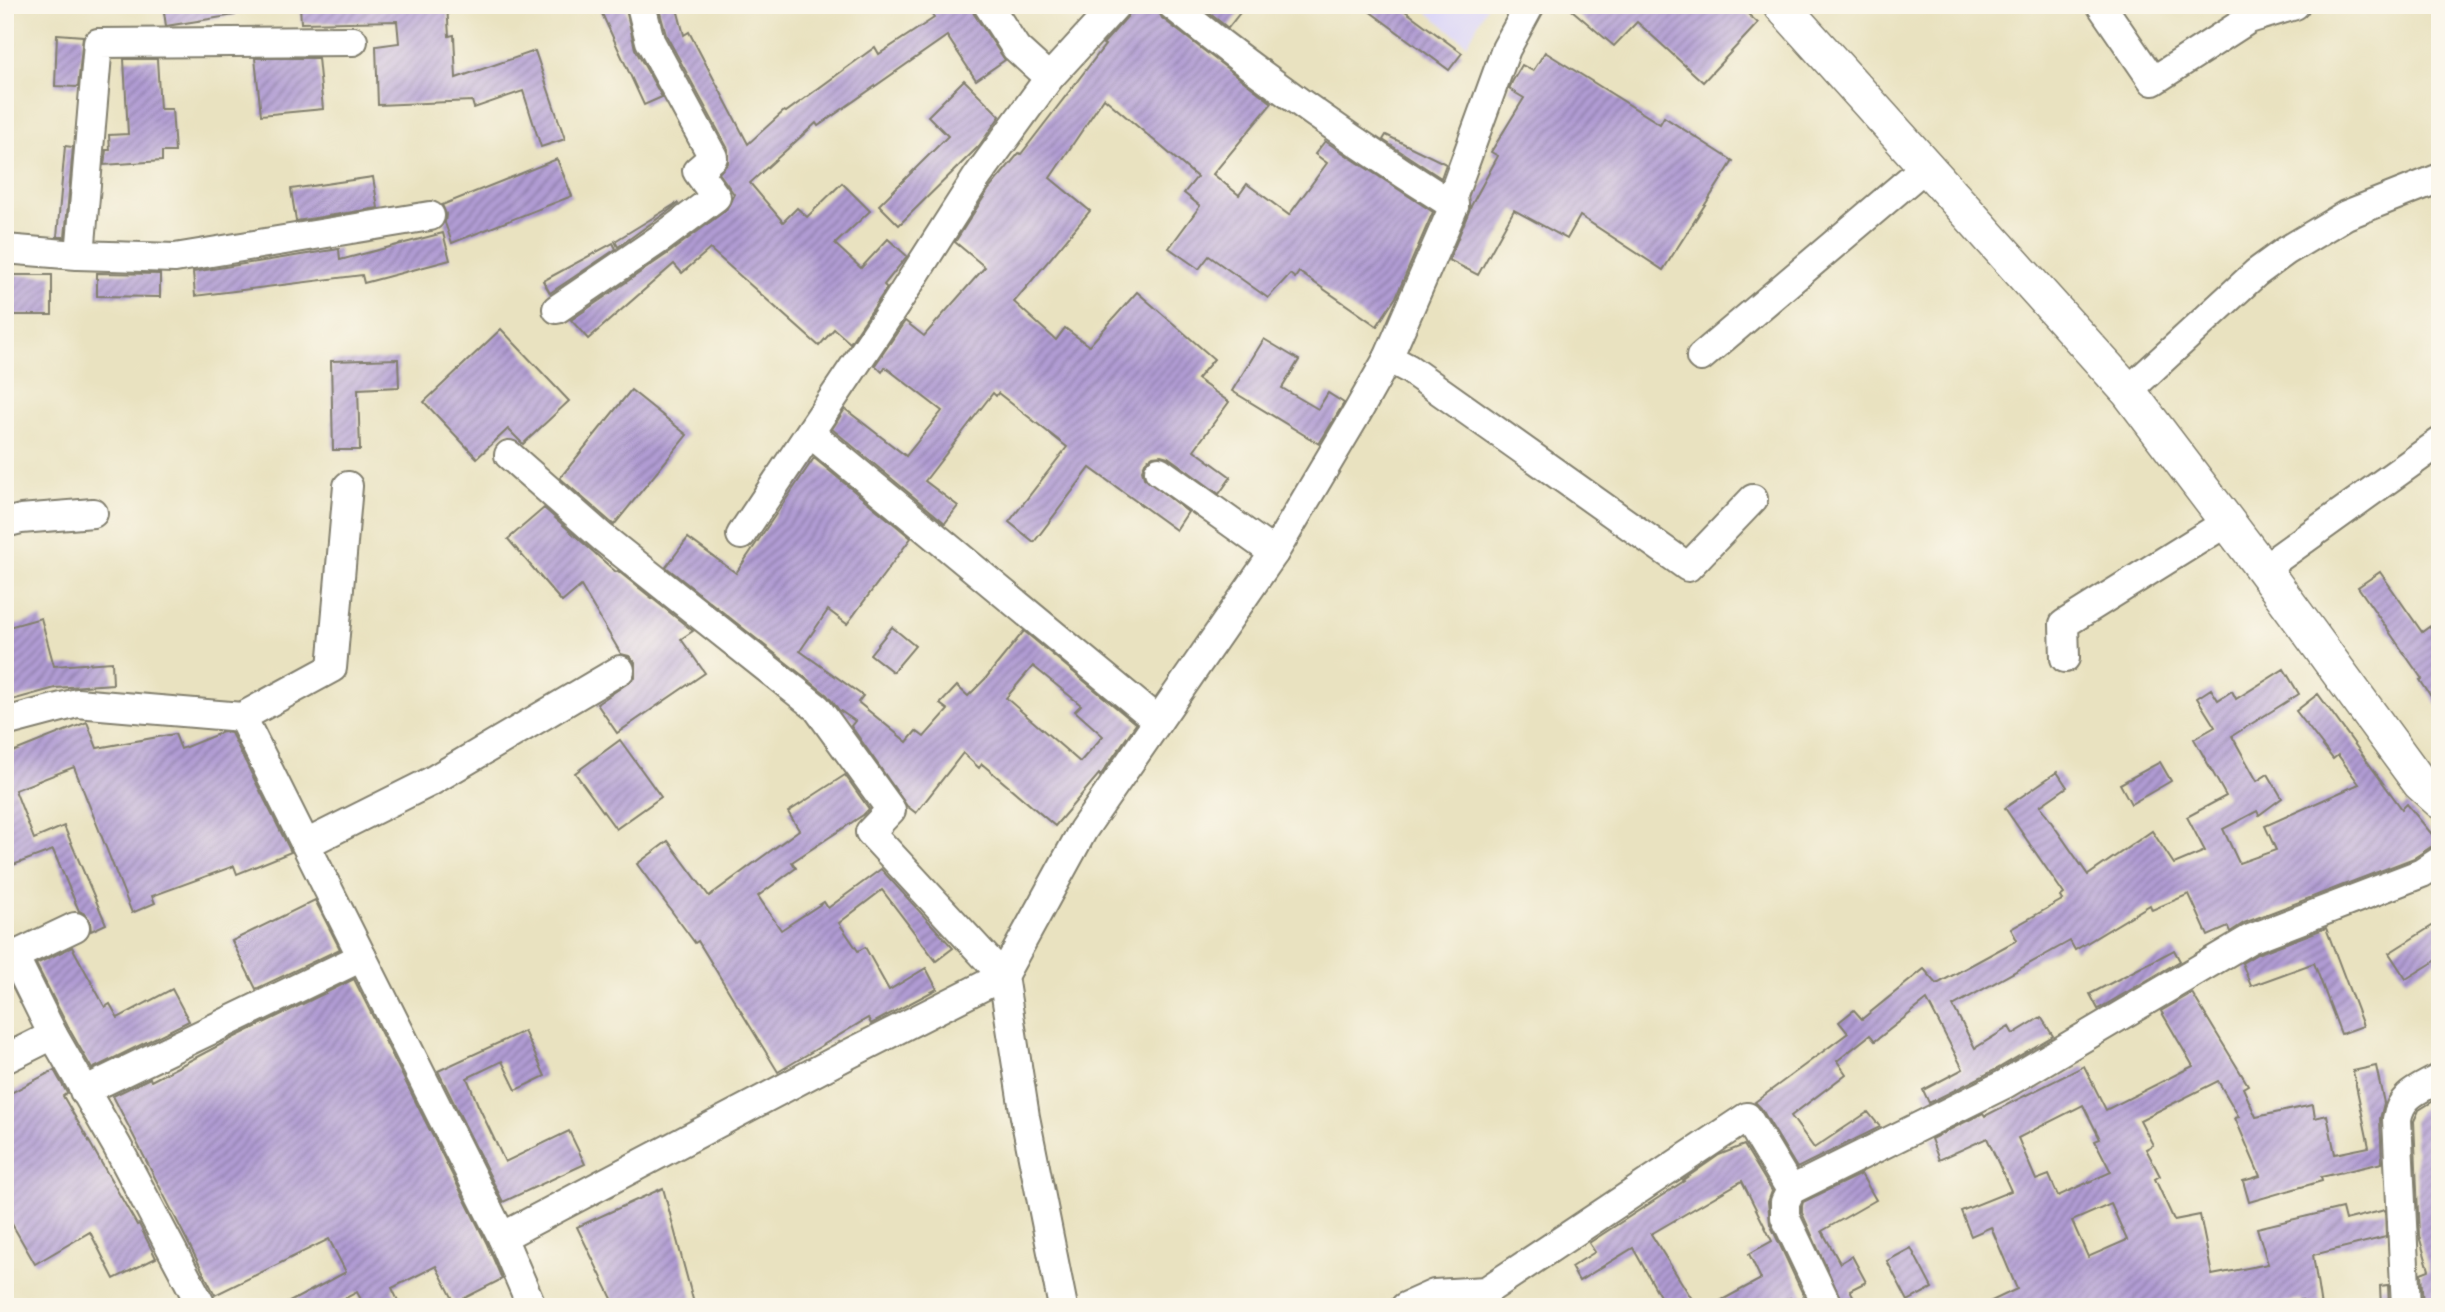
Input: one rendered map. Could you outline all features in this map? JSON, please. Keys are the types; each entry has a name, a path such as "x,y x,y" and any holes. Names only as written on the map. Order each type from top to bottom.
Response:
{"main road":[{"path":"1781,5 2128,391 2420,783 2440,801"}],"street":[{"path":"557,309 716,197 697,171 713,157 650,41 641,5"},
{"path":"988,5 1016,48 1049,78"},
{"path":"741,535 896,304 977,177 1049,78 1116,5"},
{"path":"1172,5 1224,47 1371,154 1454,205"},
{"path":"502,1237 1003,976 1083,831 1274,553 1388,358 1454,205 1453,195 1506,49 1530,5"},
{"path":"2101,5 2152,81 2249,19 2295,5"},
{"path":"80,256 98,43 353,41"},
{"path":"1701,357 1925,167"},
{"path":"2128,391 2256,273 2286,251 2346,215 2440,178"},
{"path":"5,249 80,256 175,258 430,216"},
{"path":"1388,358 1409,369 1688,567 1753,499"},
{"path":"810,433 1158,721"},
{"path":"2263,569 2440,442"},
{"path":"509,455 603,537 817,708 891,810 870,832 1003,976 1025,1117 1063,1307"},
{"path":"1159,471 1274,553"},
{"path":"5,722 77,703 242,717 332,668 348,486"},
{"path":"5,523 21,519 93,513"},
{"path":"2065,658 2064,624 2227,522"},
{"path":"306,844 430,782 620,670"},
{"path":"242,717 502,1237 532,1307"},
{"path":"1828,1307 1785,1217 1785,1202 1791,1190 2005,1084 2250,939 2422,873 2440,861"},
{"path":"75,927 14,956 53,1035 117,1146 202,1307"},
{"path":"84,1091 362,957"},
{"path":"5,1059 53,1035"},
{"path":"2406,1307 2397,1119 2399,1105 2410,1095 2440,1078"},
{"path":"1405,1307 1434,1294 1486,1292 1747,1117 1791,1190"}],"shaded area":[{"path":"1418,5 1488,5 1467,44"}],"building":[{"path":"163,5 234,5 235,15 166,26"},
{"path":"300,5 447,5 449,36 454,35 456,78 535,51 565,139 541,147 523,91 474,108 472,101 378,105 376,46 399,43 397,21 301,23"},
{"path":"598,5 625,5 635,49 662,97 644,105"},
{"path":"658,5 676,5 684,35 689,32 748,144 784,111 875,47 879,54 934,18 926,5 971,5 974,14 1005,60 976,80 947,36 818,126 816,123 750,183 783,222 797,208 807,217 842,183 870,211 835,244 861,268 888,239 907,256 884,285 887,288 850,343 834,329 819,346 710,249 682,273 674,264 588,339 571,320 726,210 734,194 719,173 728,163 728,149 666,35"},
{"path":"1132,5 1156,5 1162,18 1272,103 1213,174 1239,195 1247,184 1289,215 1327,163 1315,154 1325,141 1433,212 1396,297 1377,326 1299,272 1295,278 1290,274 1268,298 1209,256 1199,269 1169,248 1200,206 1184,193 1197,177 1104,98 1050,178 1090,211 1014,302 1056,340 1065,328 1089,346 1137,292 1214,359 1197,379 1229,402 1194,450 1231,477 1219,494 1168,457 1153,456 1146,461 1142,470 1144,478 1188,512 1176,530 1090,468 1034,542 1009,522 1067,447 998,393 996,396 993,393 925,481 958,506 945,523 832,429 845,409 906,456 942,411 885,367 882,372 875,365 905,321 924,336 985,267 955,242 989,189 1019,153 1021,154 1105,45 1103,44 1128,16"},
{"path":"1199,5 1246,5 1228,28"},
{"path":"1361,5 1397,5 1462,53 1449,70"},
{"path":"1566,5 1738,5 1758,23 1703,82 1637,22 1614,46"},
{"path":"57,34 83,36 78,87 55,86"},
{"path":"1545,52 1660,124 1664,117 1733,161 1663,270 1580,216 1567,239 1514,210 1478,275 1449,260 1471,206 1498,156 1491,152 1524,98 1509,89 1512,82 1522,65 1533,71"},
{"path":"255,58 318,58 323,109 261,115"},
{"path":"124,59 157,59 160,109 172,109 175,152 162,152 162,161 104,165 106,150 110,150 109,135 128,134"},
{"path":"964,80 1000,116 979,146 899,225 879,205 948,136 928,116"},
{"path":"1386,135 1446,164 1441,178 1383,140"},
{"path":"65,146 73,147 65,237 57,237"},
{"path":"557,159 572,196 452,243 442,205"},
{"path":"373,177 378,208 296,221 291,189"},
{"path":"678,204 618,247 615,241"},
{"path":"443,233 450,260 364,283 362,275 195,296 193,272 339,249 340,260"},
{"path":"613,243 616,249 550,293 543,281"},
{"path":"97,273 160,274 160,297 97,296"},
{"path":"5,275 52,275 52,315 5,315"},
{"path":"501,329 569,401 523,444 508,429 477,458 424,402"},
{"path":"1264,339 1299,360 1282,388 1318,409 1328,393 1344,403 1319,444 1232,391"},
{"path":"398,359 399,387 358,389 360,450 333,450 331,361"},
{"path":"631,390 687,435 614,525 560,478"},
{"path":"814,458 911,538 847,624 828,610 800,651 863,696 858,702 907,742 916,731 924,737 948,710 940,704 957,686 968,696 1024,631 1136,724 1100,776 1099,774 1055,826 982,764 979,768 963,753 916,813 907,806 851,726 855,721 839,710 827,695 666,567 688,538 736,573","holes":["1033,666 1081,705 1075,711 1103,736 1080,762 1006,698"]},
{"path":"544,508 616,572 693,631 681,639 705,673 617,733 597,704 635,678 635,662 629,656 621,654 581,586 562,602 508,539"},
{"path":"2380,572 2422,632 2440,619 2440,710 2420,680 2422,679 2358,587"},
{"path":"41,618 54,666 112,662 113,684 55,688 5,702 5,628"},
{"path":"892,627 915,646 893,672 870,654"},
{"path":"2284,669 2299,694 2232,736 2257,781 2268,774 2282,798 2259,815 2257,811 2223,829 2239,863 2276,850 2265,826 2359,784 2338,755 2333,759 2296,711 2318,694 2402,809 2407,804 2440,844 2414,858 2244,923 2230,932 2228,927 2208,936 2189,894 2152,910 2150,905 2075,950 2070,941 1953,1006 1975,1048 2009,1027 2013,1034 2041,1017 2053,1036 1997,1069 1929,1103 1923,1090 1963,1069 1927,1000 1875,1041 1870,1035 1837,1061 1846,1074 1791,1116 1814,1148 1868,1112 1880,1127 1797,1168 1755,1102 1848,1033 1839,1022 1854,1010 1862,1019 1924,969 1937,984 2017,940 2011,929 2062,900 2060,897 2064,894 2005,808 2057,772 2067,787 2040,806 2088,875 2152,831 2174,864 2205,851 2187,817 2226,796 2194,739 2215,727 2197,698 2211,689 2218,700 2232,691 2236,699"},
{"path":"87,722 97,748 175,734 181,749 223,732 231,733 291,852 237,874 234,866 152,896 155,903 132,913 74,767 15,790 34,839 64,826 106,924 91,931 90,921 79,911 53,850 5,868 5,755"},
{"path":"620,740 661,797 616,829 575,773"},
{"path":"2160,762 2171,781 2131,804 2120,784"},
{"path":"845,775 869,809 792,862 796,868 758,896 781,930 824,902 828,908 881,869 953,948 936,961 882,890 839,923 858,951 865,947 889,990 926,968 937,989 871,1024 868,1018 778,1072 698,941 695,943 637,864 668,841 709,896 799,830 788,812"},
{"path":"315,900 340,949 256,989 232,941"},
{"path":"2440,921 2440,958 2406,979 2389,953"},
{"path":"2326,928 2363,1026 2341,1034 2314,963 2251,986 2242,963 2257,954"},
{"path":"72,947 105,1007 110,1004 118,1018 172,989 189,1021 92,1069 36,964"},
{"path":"2174,950 2180,961 2098,1009 2090,994"},
{"path":"354,979 502,1279 455,1303 436,1266 392,1288 401,1307 365,1307 357,1292 329,1307 280,1307 346,1272 329,1239 215,1295 113,1096 150,1078 151,1081"},
{"path":"2192,993 2248,1085 2243,1088 2256,1117 2313,1105 2315,1118 2327,1115 2335,1154 2369,1147 2353,1071 2376,1066 2384,1103 2380,1119 2382,1163 2321,1177 2322,1181 2249,1202 2243,1181 2260,1176 2235,1118 2239,1117 2218,1081 2140,1120 2153,1145 2146,1149 2160,1176 2155,1179 2174,1220 2200,1215 2212,1275 2268,1264 2257,1228 2342,1208 2345,1220 2385,1210 2386,1237 2313,1255 2321,1307 2303,1307 2302,1300 2258,1307 1979,1307 2017,1289 1991,1227 1971,1236 1961,1211 2011,1191 1987,1138 1939,1160 1931,1139 1983,1113 1985,1116 2084,1066 2106,1110 2193,1066 2161,1011","holes":["2083,1105 2100,1139 2095,1141 2111,1172 2058,1196 2049,1175 2036,1180 2018,1138","2111,1204 2127,1240 2088,1257 2072,1221"]},
{"path":"524,1031 545,1076 516,1090 502,1061 467,1078 478,1105 505,1162 569,1131 585,1164 503,1202 438,1071"},
{"path":"54,1070 67,1093 63,1096 137,1225 139,1224 156,1258 114,1279 90,1232 35,1264 5,1212 5,1096"},
{"path":"2440,1097 2440,1307 2423,1307 2421,1273 2429,1270 2419,1236 2414,1121 2419,1110"},
{"path":"1744,1145 1772,1191 1768,1202 1770,1224 1809,1307 1795,1307 1790,1298 1772,1307 1709,1307 1761,1279 1749,1254 1772,1241 1742,1181 1651,1234 1697,1307 1666,1307 1633,1248 1579,1281 1571,1267 1595,1252 1589,1243 1719,1155"},
{"path":"1861,1174 1876,1200 1822,1231 1840,1263 1852,1256 1866,1282 1850,1290 1859,1307 1844,1307 1802,1213 1802,1206 1803,1202"},
{"path":"663,1188 695,1307 616,1307 577,1227"},
{"path":"1911,1248 1932,1288 1908,1301 1887,1261"},
{"path":"2388,1285 2389,1307 2381,1307 2380,1286"}]}
